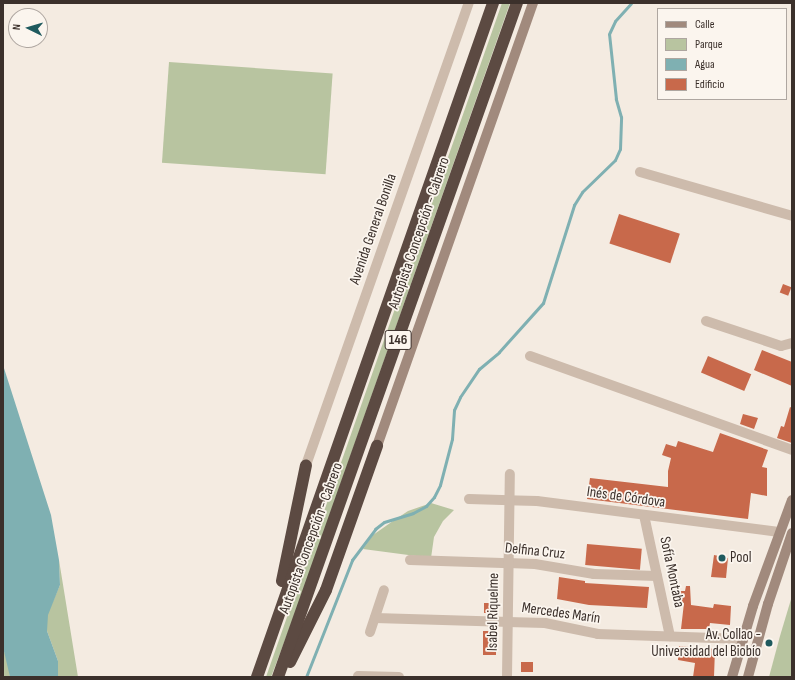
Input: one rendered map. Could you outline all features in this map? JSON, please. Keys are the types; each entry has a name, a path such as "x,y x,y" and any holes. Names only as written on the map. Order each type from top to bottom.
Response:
{"highway":[{"name":"Autopista Concepción - Cabrero","path":"257,677 493,3"},
{"name":"Autopista Concepción - Cabrero","path":"278,677 517,3"},
{"path":"282,677 326,590 378,446"},
{"path":"273,630 306,465"}],"main road":[{"path":"378,446 533,3"},
{"path":"732,677 743,639 779,532 792,500"},
{"path":"748,677 770,597 792,532"}],"street":[{"name":"Avenida General Bonilla","path":"306,465 469,3"},
{"path":"640,172 792,216"},
{"path":"706,321 781,346 792,343"},
{"path":"530,356 792,450"},
{"name":"Isabel Riquelme","path":"507,677 510,474"},
{"name":"Inés de Córdova","path":"469,499 509,499 779,532"},
{"name":"Sofía Montaba","path":"644,515 670,636"},
{"name":"Delfina Cruz","path":"410,560 509,563 552,566 594,574 657,576"},
{"path":"370,632 384,590"},
{"name":"Mercedes Marín","path":"375,618 550,623 588,633 743,639"},
{"path":"358,676 400,677"}],"green space":[{"path":"502,3 510,3 293,619 271,677 266,677"},
{"path":"169,62 333,73 326,174 162,163"},
{"path":"431,503 454,510 443,521 434,537 431,558 363,549 373,535 393,521 408,511"},
{"path":"59,560 78,677 58,677 58,661 47,631 47,615 60,585"},
{"path":"792,596 792,677 769,677 780,636"},
{"path":"3,647 9,666 10,677 3,677"}],"water":[{"path":"3,365 51,515 59,560 60,585 48,615 47,631 58,661 58,677 10,677 3,647"}],"building":[{"path":"619,214 680,234 670,263 609,243"},
{"path":"783,284 791,287 788,296 780,292"},
{"path":"762,350 792,362 792,386 754,370"},
{"path":"708,356 751,374 744,391 701,373"},
{"path":"790,407 792,408 792,443 777,438 781,426 784,427"},
{"path":"743,414 758,418 754,429 740,424"},
{"path":"720,433 768,450 762,467 767,468 767,496 751,493 748,519 587,499 590,478 668,487 668,471 671,458 662,455 666,444 676,447 678,441 713,452"},
{"path":"587,544 642,549 640,570 585,565"},
{"path":"714,555 728,558 726,578 711,577"},
{"path":"559,577 585,581 585,583 649,587 647,608 589,605 557,599"},
{"path":"686,586 690,586 691,605 713,608 714,604 731,606 730,625 710,623 709,629 681,629 684,603 674,603 673,591 685,591"},
{"path":"484,603 496,603 496,613 484,613"},
{"path":"483,631 496,631 496,655 483,655"},
{"path":"679,646 715,649 714,677 693,677 695,663 678,660"},
{"path":"521,662 533,662 533,672 521,672"}],"waterway":[{"path":"306,677 352,560 375,529 384,522 413,513 426,506 434,497 440,485 452,439 454,410 460,397 479,369 499,352 543,303 574,205 582,192 615,160 620,149 621,117 616,99 609,34 615,21 631,3"}],"place":[{"name":"Pool","path":"722,558"},
{"name":"Av. Collao - Universidad del Biobío","path":"769,643"}]}
